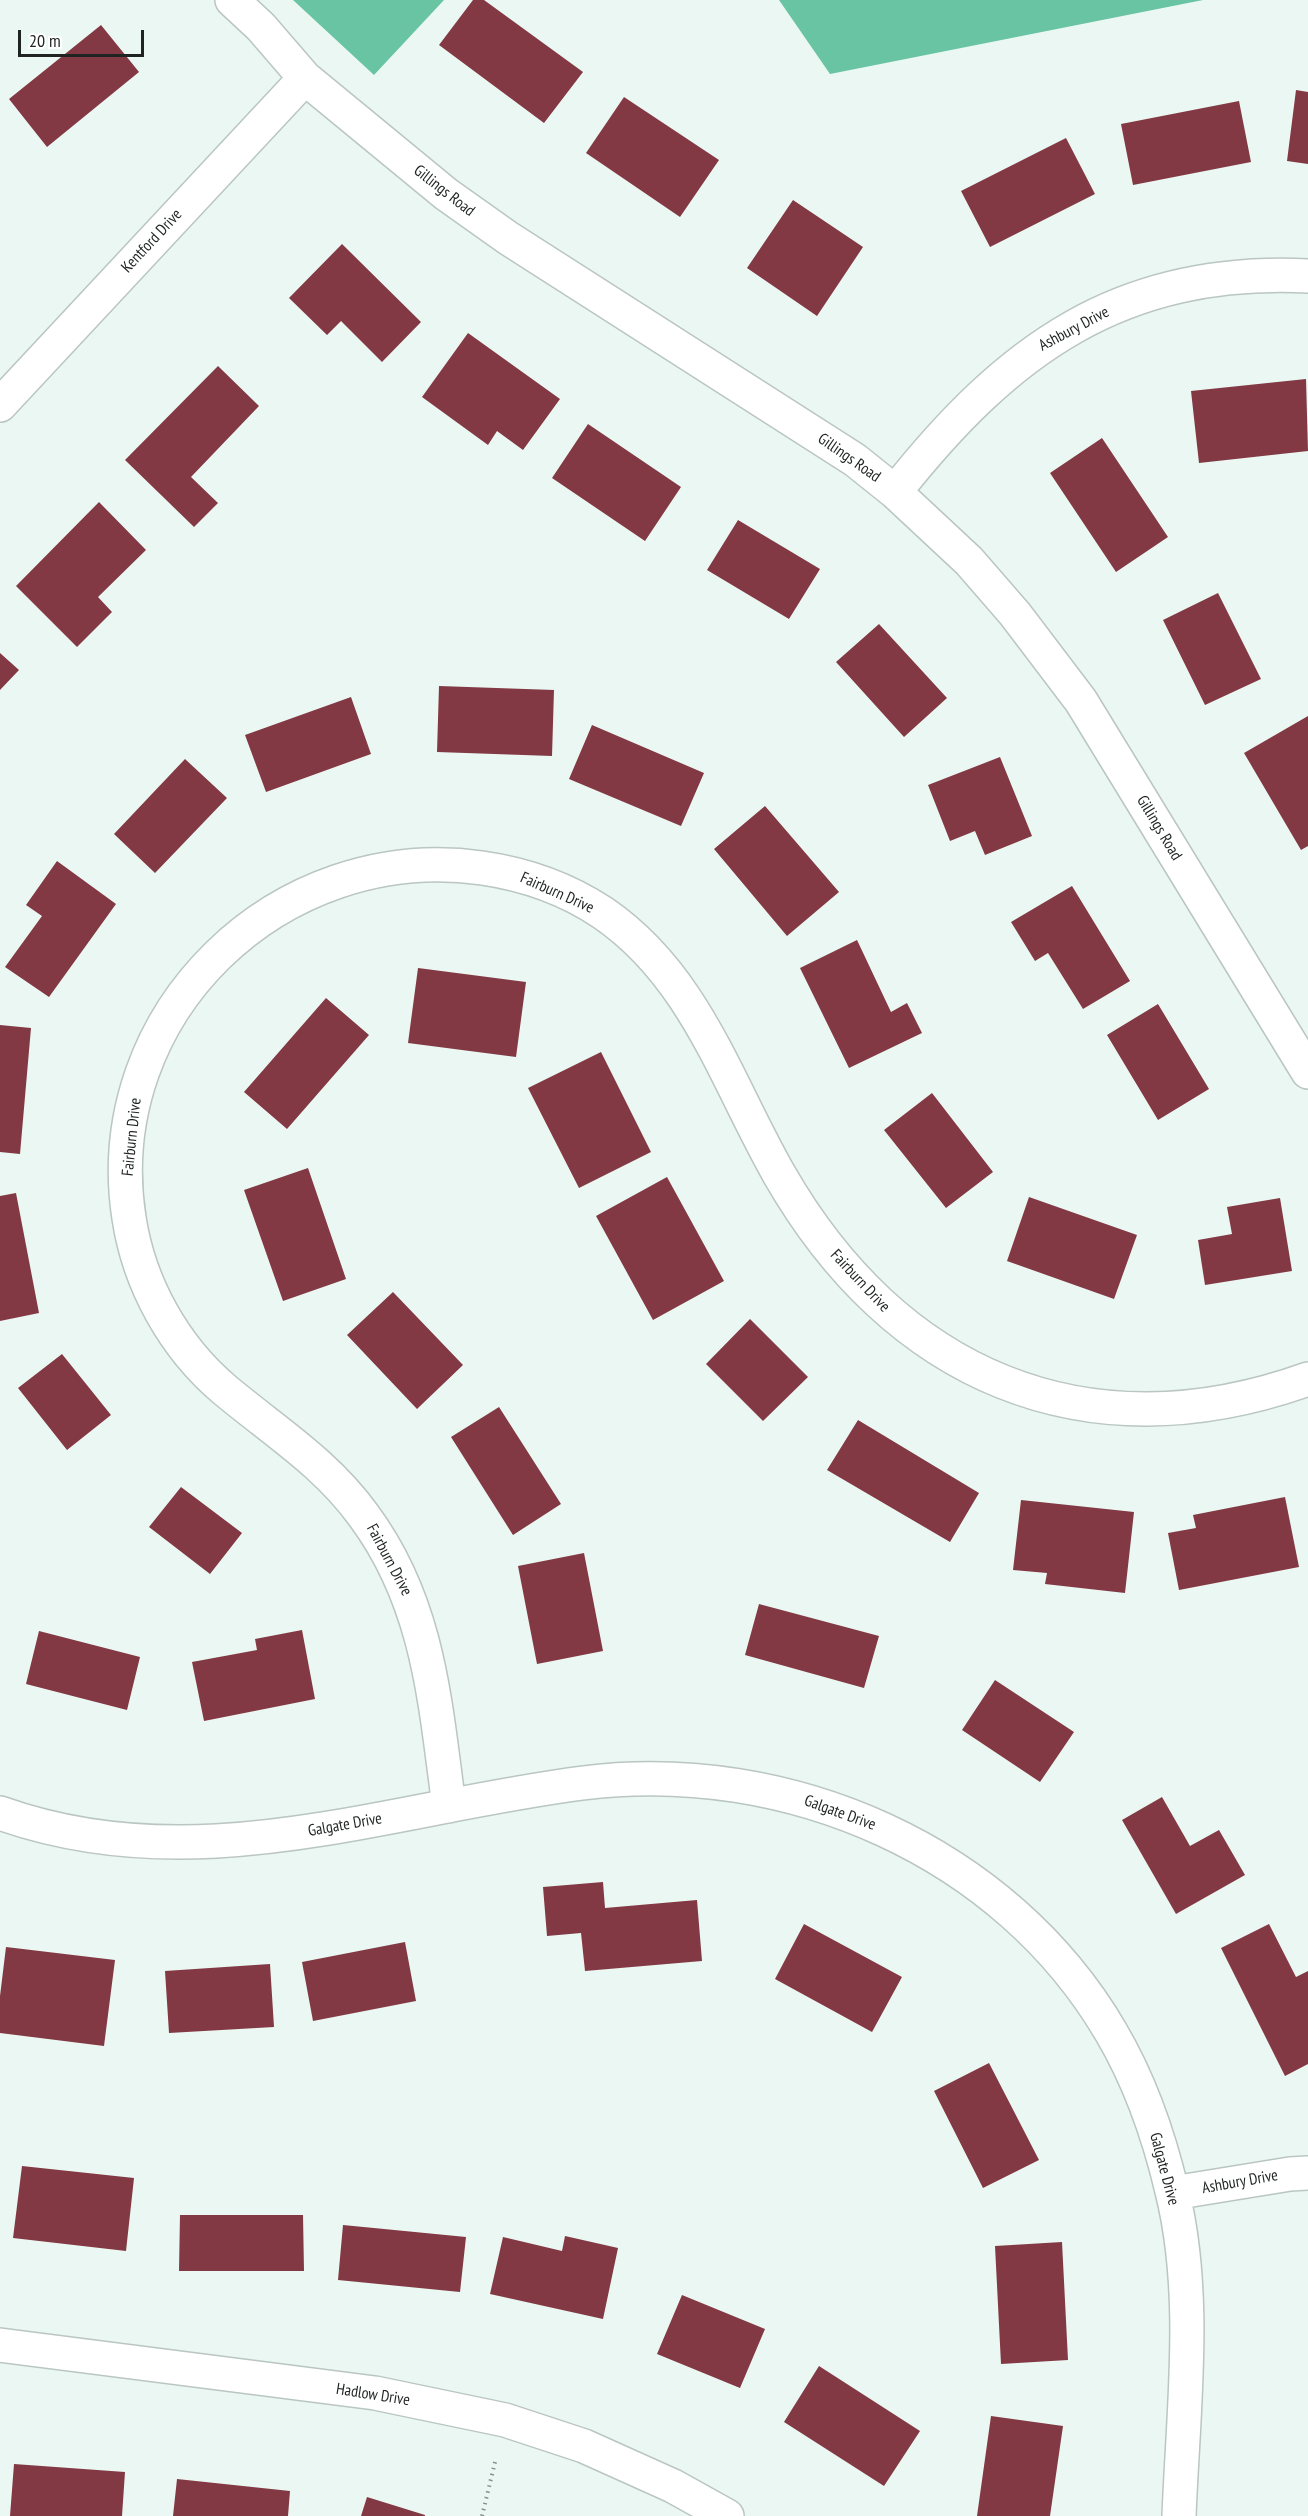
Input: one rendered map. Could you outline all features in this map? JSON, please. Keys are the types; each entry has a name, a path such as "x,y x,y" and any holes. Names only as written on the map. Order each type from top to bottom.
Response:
{"street":[{"name":"Gillings Road","path":"232,0 261,27 305,78 446,194 508,238 855,460 895,492 969,561 1015,614 1082,701 1308,1072"},
{"name":"Kentford Drive","path":"0,405 305,78"},
{"name":"Ashbury Drive","path":"895,492 928,450 978,396 1031,353 1069,328 1137,298 1191,283 1264,274 1308,276"},
{"name":"Fairburn Drive","path":"449,1806 425,1644 397,1568 366,1517 332,1477 313,1458 225,1390 182,1344 163,1317 147,1282 129,1217 126,1165 130,1121 136,1092 161,1030 189,986 218,953 252,924 297,897 339,879 375,870 419,864 458,864 502,871 538,881 604,914 650,951 682,991 707,1032 778,1173 811,1226 846,1271 890,1314 923,1340 972,1369 1034,1393 1064,1401 1116,1409 1169,1410 1220,1404 1263,1394 1308,1379"},
{"name":"Galgate Drive","path":"0,1813 70,1833 169,1844 222,1843 275,1838 583,1783 636,1778 681,1779 741,1785 793,1796 851,1815 907,1839 953,1866 1001,1902 1045,1945 1079,1985 1110,2030 1142,2091 1173,2193 1185,2271 1186,2314 1179,2516"},
{"name":"Ashbury Drive","path":"1173,2193 1308,2173"},
{"name":"Hadlow Drive","path":"0,2346 375,2394 505,2421 584,2446 673,2486 727,2516"}],"path":[{"path":"482,2516 505,2421"}],"green space":[{"path":"293,0 444,0 374,75"},
{"path":"779,0 1203,0 830,74"}],"building":[{"path":"473,0 484,0 583,72 544,123 439,45"},
{"path":"101,25 139,72 47,147 9,99"},
{"path":"1296,90 1308,92 1308,164 1287,161"},
{"path":"624,97 719,160 680,217 586,153"},
{"path":"1239,101 1251,162 1133,185 1121,124"},
{"path":"1066,138 1095,194 990,247 961,191"},
{"path":"793,200 863,247 817,316 747,268"},
{"path":"342,244 421,322 382,362 341,321 327,335 289,298"},
{"path":"468,333 560,399 523,450 497,431 488,445 422,397"},
{"path":"218,366 259,406 191,477 218,503 194,527 125,460"},
{"path":"1306,379 1308,451 1199,463 1191,391"},
{"path":"588,424 681,487 645,541 552,478"},
{"path":"1102,438 1168,537 1116,572 1050,473"},
{"path":"99,502 146,550 98,597 112,612 77,647 16,586"},
{"path":"738,520 820,569 789,619 707,570"},
{"path":"1218,593 1261,679 1205,705 1163,620"},
{"path":"879,624 947,698 904,737 836,662"},
{"path":"0,653 19,670 0,690"},
{"path":"439,686 554,690 552,756 437,752"},
{"path":"351,697 371,754 266,792 245,735"},
{"path":"1308,716 1308,846 1301,850 1244,753"},
{"path":"592,725 704,773 681,826 569,779"},
{"path":"1000,757 1032,836 985,855 975,831 950,841 928,785"},
{"path":"185,759 227,798 155,873 114,834"},
{"path":"765,806 839,892 787,936 714,849"},
{"path":"57,861 116,904 49,997 5,967 42,916 26,905"},
{"path":"1072,886 1130,981 1083,1009 1048,953 1035,961 1011,922"},
{"path":"857,940 891,1012 907,1003 922,1033 849,1068 800,968"},
{"path":"418,968 526,982 516,1057 408,1043"},
{"path":"326,998 369,1035 287,1129 244,1092"},
{"path":"1158,1004 1209,1089 1158,1120 1107,1035"},
{"path":"0,1025 31,1028 20,1154 0,1152"},
{"path":"601,1052 651,1152 579,1188 528,1088"},
{"path":"932,1093 993,1172 946,1208 884,1130"},
{"path":"308,1168 346,1279 283,1301 244,1190"},
{"path":"667,1177 724,1281 653,1320 596,1216"},
{"path":"16,1193 39,1313 0,1321 0,1196"},
{"path":"1029,1197 1137,1235 1114,1299 1007,1261"},
{"path":"1280,1198 1292,1271 1205,1285 1198,1240 1232,1234 1227,1207"},
{"path":"393,1292 463,1365 417,1409 347,1335"},
{"path":"750,1319 808,1377 763,1421 706,1364"},
{"path":"62,1354 111,1415 67,1450 18,1388"},
{"path":"499,1407 561,1504 513,1535 451,1437"},
{"path":"858,1420 979,1493 950,1542 827,1470"},
{"path":"181,1487 242,1533 210,1574 149,1527"},
{"path":"1285,1497 1299,1567 1179,1590 1168,1533 1196,1528 1193,1515"},
{"path":"1021,1500 1134,1512 1125,1593 1045,1584 1047,1573 1013,1570"},
{"path":"584,1553 603,1651 537,1664 518,1566"},
{"path":"759,1604 879,1636 864,1688 745,1655"},
{"path":"302,1630 315,1699 204,1721 192,1662 257,1650 255,1639"},
{"path":"39,1631 140,1657 127,1710 26,1684"},
{"path":"995,1680 1074,1732 1040,1782 962,1730"},
{"path":"1162,1797 1190,1846 1219,1830 1245,1875 1176,1914 1122,1820"},
{"path":"603,1882 605,1908 697,1900 702,1961 585,1971 581,1933 547,1936 543,1887"},
{"path":"804,1924 902,1977 872,2032 775,1979"},
{"path":"1269,1924 1296,1977 1308,1971 1308,2064 1285,2076 1221,1948"},
{"path":"405,1942 416,2001 313,2021 302,1962"},
{"path":"6,1947 115,1960 104,2046 0,2033 0,1996"},
{"path":"270,1964 274,2027 169,2033 165,1971"},
{"path":"989,2063 1039,2160 983,2188 934,2091"},
{"path":"22,2166 134,2178 126,2251 13,2238"},
{"path":"180,2215 303,2215 304,2271 179,2271"},
{"path":"343,2225 466,2237 460,2292 338,2280"},
{"path":"565,2236 618,2248 603,2319 490,2294 503,2237 562,2251"},
{"path":"1062,2242 1068,2360 1001,2364 995,2246"},
{"path":"682,2295 765,2329 740,2388 657,2354"},
{"path":"819,2366 920,2431 884,2486 784,2422"},
{"path":"991,2416 1063,2426 1050,2516 977,2516"},
{"path":"14,2464 125,2472 122,2516 10,2516"},
{"path":"177,2479 290,2491 288,2516 173,2516"},
{"path":"367,2497 425,2515 425,2516 361,2516"}]}
